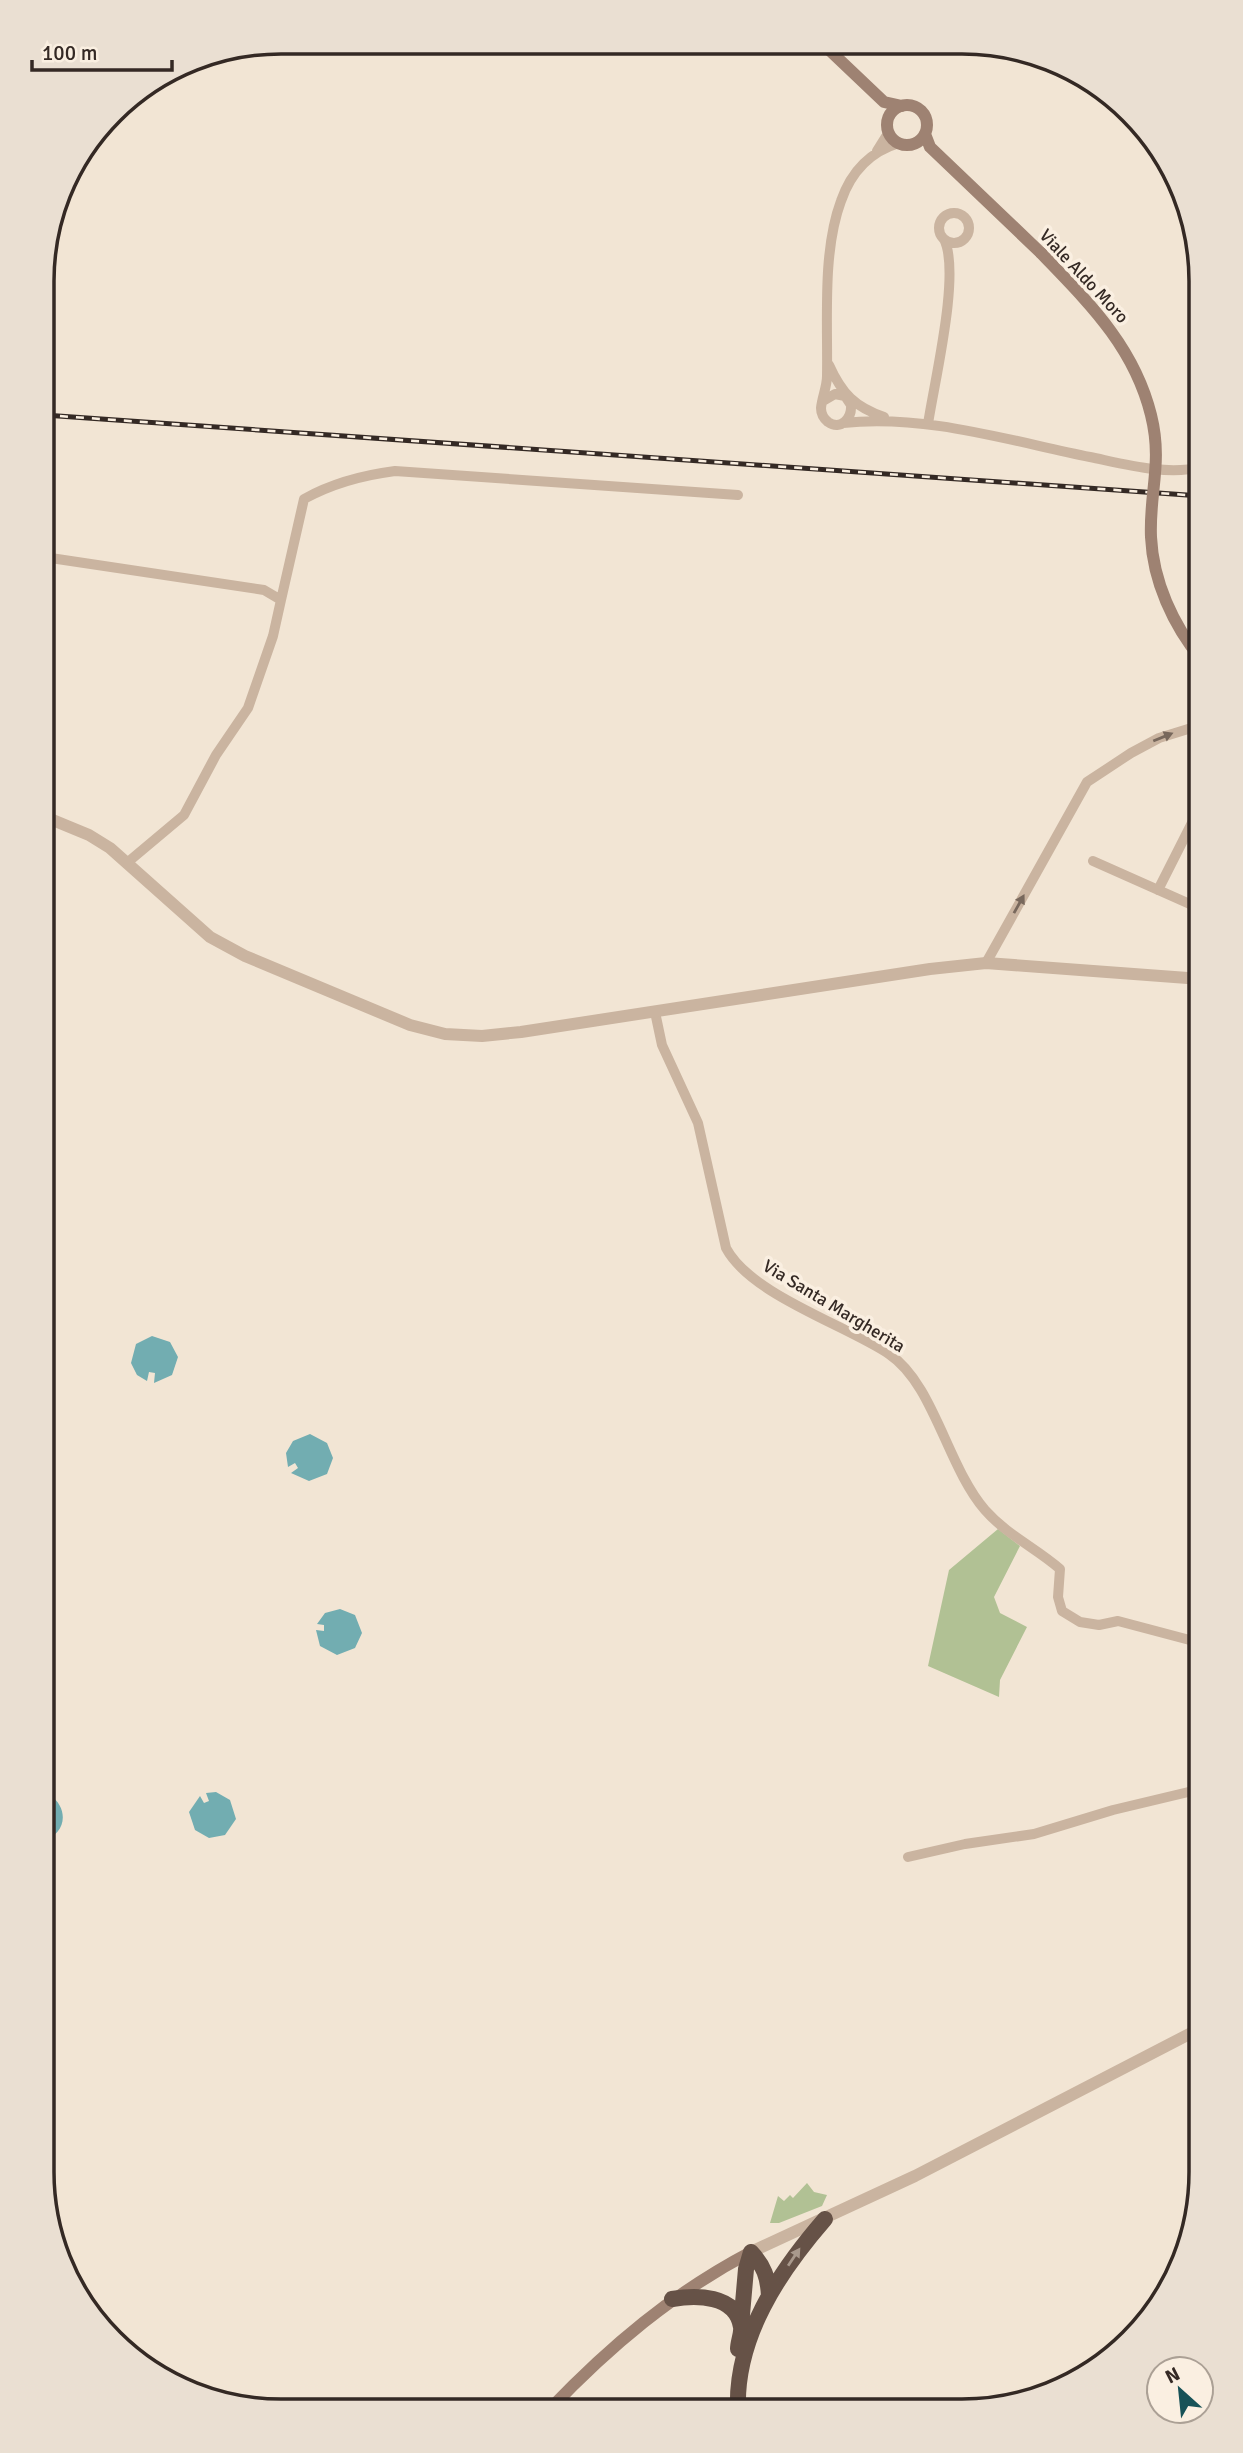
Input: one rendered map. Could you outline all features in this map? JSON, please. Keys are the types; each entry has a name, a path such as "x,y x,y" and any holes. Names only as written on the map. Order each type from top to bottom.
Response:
{"highway":[{"path":"739,2399 746,2346 769,2297 797,2251 825,2219"},
{"path":"751,2252 762,2265 768,2281 769,2297"},
{"path":"729,2399 741,2326 746,2269 751,2252"},
{"path":"671,2299 696,2294 717,2299 731,2310 741,2326"}],"main road":[{"path":"834,54 884,102 921,111 927,122 921,138"},
{"path":"884,102 888,124 899,143"},
{"path":"888,124 902,106"},
{"name":"Viale Aldo Moro","path":"899,143 921,138 1041,253 1100,315 1124,348 1141,381 1152,416 1158,460 1150,536 1157,578 1170,612 1189,641"},
{"path":"560,2399 590,2368 671,2299 751,2252"}],"street":[{"path":"874,154 887,135 888,124"},
{"path":"899,143 874,154 860,164 841,201 834,228 827,359 821,410 825,419 833,424 891,420 928,424 1131,466 1189,469"},
{"path":"928,424 946,313 951,257 939,229 941,220 948,214 958,213 967,219 969,229 951,257"},
{"path":"944,239 951,243 961,242"},
{"path":"827,359 849,400 850,415 843,423"},
{"path":"823,401 835,394 863,410 891,420"},
{"path":"128,862 184,815 198,794 216,755 248,708 273,636 304,499 373,474 395,471 738,495"},
{"path":"55,559 264,590 281,600"},
{"path":"986,963 1087,782 1159,738 1189,729"},
{"path":"55,821 89,835 128,862 210,937 245,956 410,1025 445,1034 482,1037 930,969 986,963 1189,978"},
{"path":"1158,890 1189,829"},
{"path":"1093,861 1189,904"},
{"name":"Via Santa Margherita","path":"655,1012 662,1045 698,1124 726,1248 735,1264 820,1320 889,1354 910,1372 960,1473 985,1510 1008,1532 1060,1569 1058,1597 1062,1611 1080,1622 1099,1625 1118,1621 1188,1640"},
{"path":"908,1857 965,1844 1034,1834 1113,1810 1188,1792"},
{"path":"751,2252 915,2176 1188,2034"}],"green space":[{"path":"998,1529 1020,1546 994,1597 1000,1613 1027,1627 1000,1680 999,1697 928,1666 949,1570"},
{"path":"807,2183 814,2192 827,2195 822,2206 779,2223 770,2223 778,2196 784,2201 790,2195 793,2198"}],"water":[{"path":"152,1336 170,1342 178,1357 172,1375 154,1383 155,1373 149,1372 147,1381 137,1375 131,1363 136,1344"},
{"path":"310,1434 327,1443 333,1458 327,1474 309,1481 291,1473 298,1468 295,1463 288,1467 286,1453 293,1441"},
{"path":"340,1609 355,1615 362,1633 355,1648 337,1655 320,1646 316,1630 324,1631 324,1625 317,1624 325,1613"},
{"path":"216,1792 230,1800 236,1819 225,1835 209,1838 195,1830 189,1812 200,1796 204,1803 209,1801 206,1793"},
{"path":"54,1799 63,1814 54,1835"}],"railway":[{"path":"55,416 1189,495"}]}
